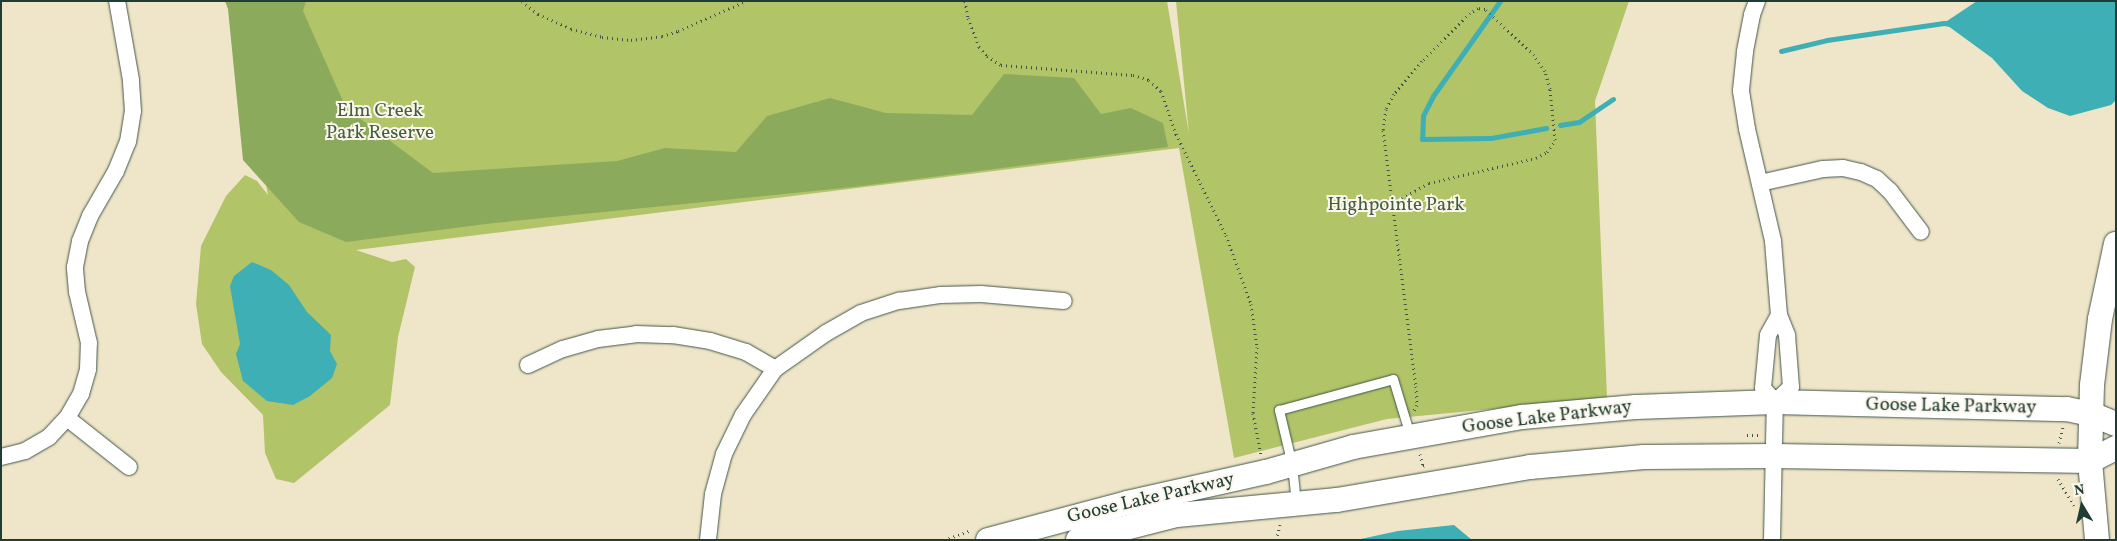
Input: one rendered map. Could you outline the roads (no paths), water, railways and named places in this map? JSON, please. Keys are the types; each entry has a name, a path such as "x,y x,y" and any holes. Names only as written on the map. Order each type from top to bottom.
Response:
{"street":[{"path":"1,457 25,450 49,437 67,418 80,394 88,369 89,342 77,292 75,267 80,241 90,216 116,171 128,142 133,110 131,80 117,1"},
{"path":"1757,1 1752,15 1747,43 1742,91 1773,241 1779,315 1787,335 1791,387 1775,402"},
{"path":"1760,184 1823,170 1843,168 1861,172 1877,180 1890,191 1921,232"},
{"path":"2097,540 2090,461 2091,414 2100,319 2116,244"},
{"path":"708,540 713,494 724,454 743,415 775,369 826,333 861,313 899,301 940,294 981,294 1064,301"},
{"path":"1772,540 1775,402 1763,388 1768,335 1779,315"},
{"path":"528,365 563,349 598,339 636,334 673,335 710,341 746,352 775,369"},
{"name":"Goose Lake Parkway","path":"984,534 1127,503 1290,456 1353,447 1408,427 1636,407 1775,402 2067,409 2091,414 2116,424"},
{"path":"67,418 129,467"},
{"name":"Goose Lake Parkway","path":"1078,540 1177,515 1289,512 1337,500 1530,467 1644,457 1774,456 2090,461 2116,448"}],"lane":[{"path":"1289,512 1290,456 1279,410 1393,379 1408,427"}],"water":[{"path":"1977,1 2116,1 2116,100 2111,105 2070,116 2048,108 2022,91 1992,58 1944,23"},
{"path":"252,262 271,270 289,285 307,312 331,335 330,351 337,364 332,378 310,396 293,405 267,401 243,381 236,354 240,344 230,286 234,276"},
{"path":"1454,525 1472,540 1356,540 1398,531"}],"waterway":[{"path":"1500,1 1433,96 1423,116 1422,139 1491,138 1546,128"},
{"path":"1781,51 1827,40 1944,23 1950,24"},
{"path":"1560,125 1579,122 1613,99"}],"park label":[{"name":"Elm Creek Park Reserve","path":"380,123"},
{"name":"Highpointe Park","path":"1396,206"}]}
